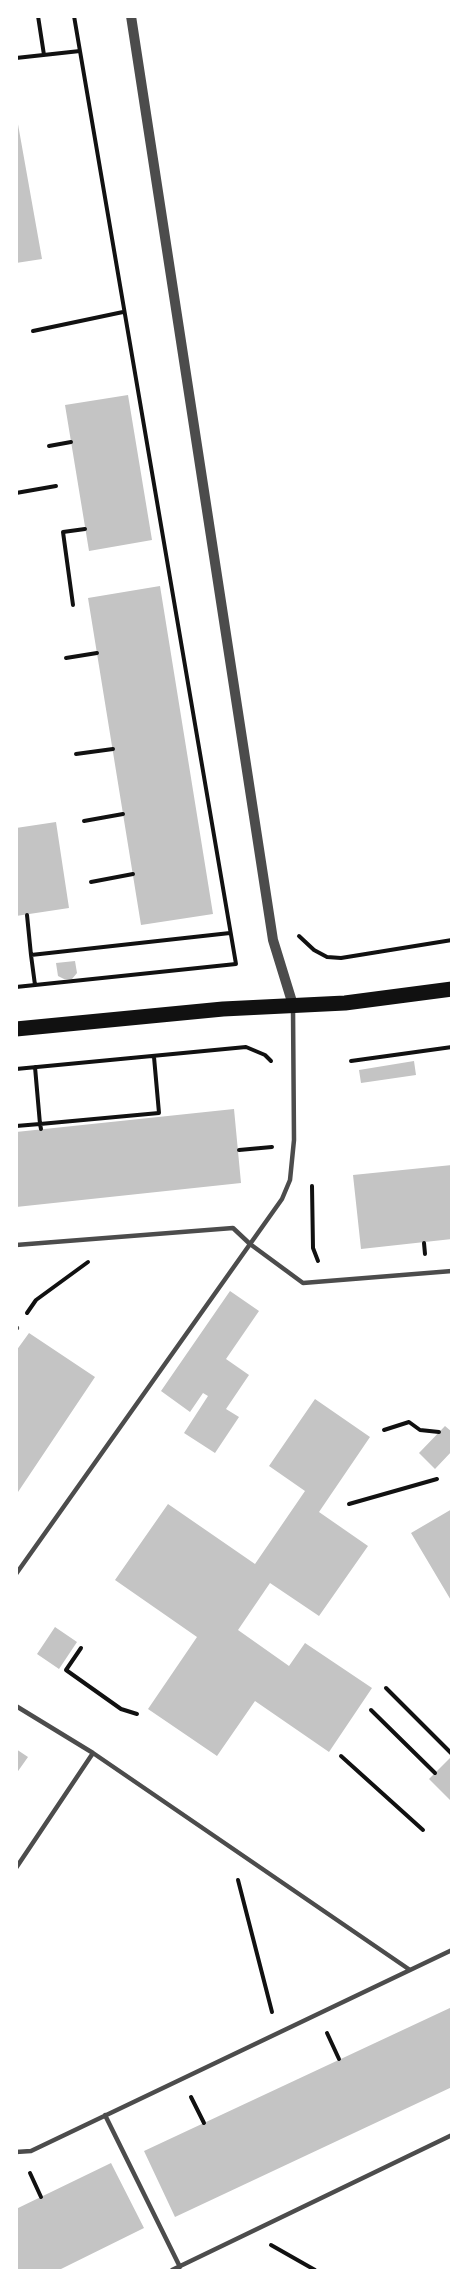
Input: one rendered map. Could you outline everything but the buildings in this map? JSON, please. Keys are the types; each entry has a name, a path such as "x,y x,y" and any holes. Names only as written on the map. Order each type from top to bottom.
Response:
{"main road":[{"path":"16,1029 223,1010 345,1003 452,989"}],"street":[{"path":"131,16 272,928 293,1005"}],"lane":[{"path":"16,1574 282,1199 290,1180 294,1140 293,1005"},
{"path":"16,1245 233,1228 250,1244 303,1282 452,1271"},
{"path":"16,1706 93,1753 410,1970"},
{"path":"16,1868 93,1753"},
{"path":"16,2152 31,2151 452,1950"},
{"path":"105,2115 180,2267"},
{"path":"172,2271 452,2135"}],"path":[{"path":"38,16 44,55"},
{"path":"16,987 236,964 74,16"},
{"path":"16,58 80,51"},
{"path":"33,331 123,312"},
{"path":"49,446 71,442"},
{"path":"16,493 56,486"},
{"path":"73,605 63,532 86,529"},
{"path":"66,658 97,653"},
{"path":"76,754 113,749"},
{"path":"84,821 123,814"},
{"path":"91,882 133,874"},
{"path":"27,915 35,986"},
{"path":"31,955 230,933"},
{"path":"300,937 314,950 327,957 341,958 452,940"},
{"path":"16,1069 246,1047 265,1055 277,1066"},
{"path":"351,1060 452,1047"},
{"path":"16,1126 41,1127 160,1115 154,1057"},
{"path":"35,1067 41,1127"},
{"path":"238,1150 279,1147"},
{"path":"312,1181 313,1248 319,1263"},
{"path":"23,1319 36,1300 91,1259 103,1238"},
{"path":"384,1430 409,1422 420,1430 439,1432"},
{"path":"349,1504 437,1479"},
{"path":"81,1648 66,1670 121,1709 137,1714"},
{"path":"386,1688 452,1754"},
{"path":"371,1710 435,1773"},
{"path":"341,1756 423,1830"},
{"path":"230,1845 277,2033"},
{"path":"318,2014 339,2059"},
{"path":"249,2233 315,2271"}]}
